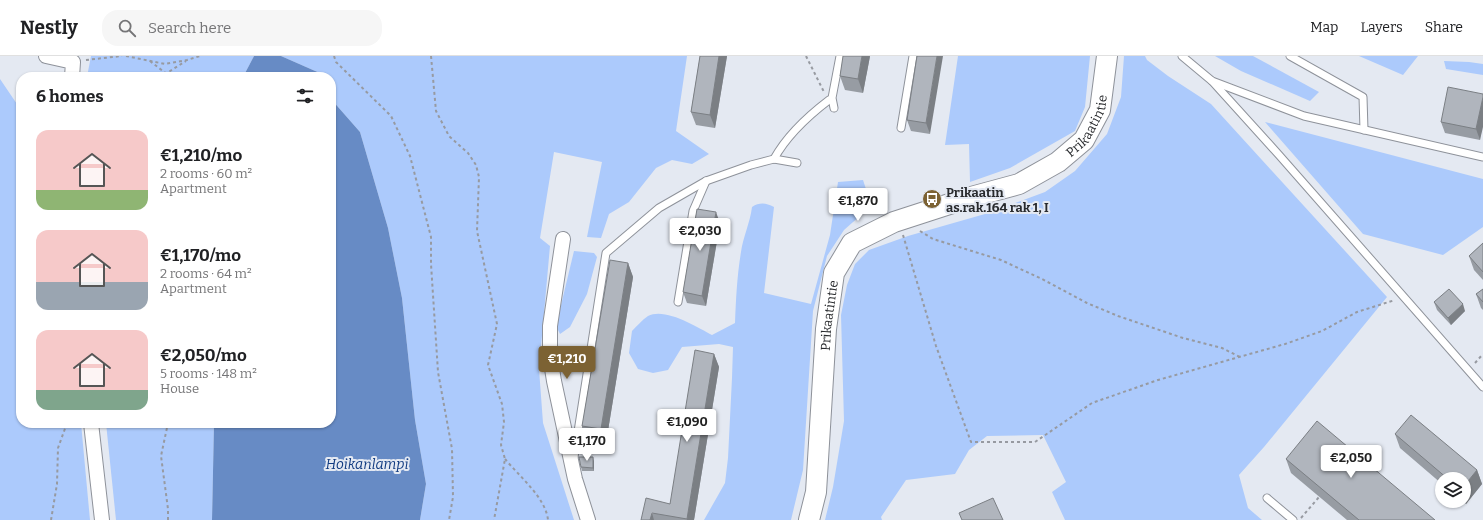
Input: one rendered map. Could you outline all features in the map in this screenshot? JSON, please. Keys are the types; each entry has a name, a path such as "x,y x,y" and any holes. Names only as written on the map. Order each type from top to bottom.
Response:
{"street":[{"path":"46,56 74,62 73,72"},
{"name":"Prikaatintie","path":"809,520 816,492 826,329 834,273 852,243 899,220 971,196 1019,184 1058,162 1084,140 1100,110 1108,56"},
{"path":"563,239 550,326 550,356 575,479 588,520"},
{"path":"92,428 102,520"}],"lane":[{"path":"834,108 832,98 840,56"},
{"path":"901,128 913,56"},
{"path":"1182,56 1212,81 1483,387"},
{"path":"1290,56 1363,97 1364,130"},
{"path":"1212,81 1304,116 1483,157"},
{"path":"774,159 780,148 796,130 812,113 829,100"},
{"path":"573,467 606,253 659,208 706,181 750,165 774,159 797,162"},
{"path":"678,302 693,211 706,181"},
{"path":"1266,498 1293,520"}],"path":[{"path":"74,62 122,56"},
{"path":"126,56 165,64 200,56"},
{"path":"334,56 336,62 391,116 410,156 431,237 431,264 438,372 452,449 453,497 448,520"},
{"path":"431,56 436,111 450,136 468,153 476,165 479,177 478,231 497,324 488,365 502,404 504,422 501,445 505,459 494,520"},
{"path":"806,56 829,100"},
{"path":"170,72 186,60"},
{"path":"150,61 163,72"},
{"path":"899,220 936,346 971,442 1034,442 1092,403 1158,380 1285,344 1322,331 1357,312 1386,302 1405,298"},
{"path":"899,220 916,228 933,240 1001,260 1042,279 1087,303 1118,316 1183,338 1222,348 1241,357"},
{"path":"1468,370 1483,354"},
{"path":"51,520 57,484 58,448 64,428"},
{"path":"167,428 161,456 168,520"},
{"path":"505,459 535,491 548,514 548,520"},
{"path":"1299,520 1319,497"}],"shaded area":[{"path":"91,56 254,56 246,72 88,72"},
{"path":"281,56 687,56 676,131 709,154 692,164 672,160 656,168 629,202 609,214 601,238 587,237 602,162 554,152 540,238 550,246 539,369 543,423 574,520 420,520 426,484 415,420 402,298 388,228 360,132 336,105 336,72 317,72"},
{"path":"958,56 1090,56 1085,107 1075,131 1010,168 970,182 969,144 945,145"},
{"path":"1124,56 1145,56 1147,60 1168,76 1211,104 1387,297 1264,447 1239,475 1248,508 1262,520 1065,520 1052,492 1066,482 1043,435 987,436 969,450 955,474 906,480 881,517 882,520 825,520 833,487 844,421 841,315 847,285 855,264 869,250 908,236 985,214 1045,192 1075,171 1107,134 1121,97"},
{"path":"1215,56 1253,56 1319,92 1310,101 1241,71"},
{"path":"1359,56 1418,56 1403,75"},
{"path":"1444,61 1483,64 1483,75 1446,69"},
{"path":"0,79 16,103 16,428 81,428 90,520 0,520"},
{"path":"1265,122 1483,179 1483,227 1443,255 1363,234"},
{"path":"863,180 868,195 865,206 861,215 844,230 827,256 813,311 803,470 791,520 704,520 725,483 728,458 733,347 719,344 682,347 668,370 653,373 638,369 629,353 632,331 648,316 655,314 663,314 681,319 712,335 735,323 742,246 752,207 760,204 766,204 774,207 764,293 811,304 830,235 838,182"},
{"path":"574,251 594,253 597,257 587,294 570,327 560,334 556,326"},
{"path":"107,428 214,428 212,520 116,520"}],"water":[{"path":"254,56 281,56 317,72 246,72"},
{"name":"Hoikanlampi","path":"336,105 360,132 388,228 402,298 415,420 426,484 420,520 212,520 214,428 336,428"}],"building":[{"path":"700,56 719,56 710,115 691,112"},
{"path":"843,56 862,56 858,79 840,76"},
{"path":"917,56 937,56 926,123 907,120"},
{"path":"1448,87 1483,94 1476,129 1441,122"},
{"path":"697,209 716,212 702,296 683,292"},
{"path":"1483,243 1483,272 1469,256"},
{"path":"610,260 628,263 601,429 582,426"},
{"path":"1449,289 1463,304 1448,318 1434,302"},
{"path":"1483,289 1483,302 1476,294"},
{"path":"695,350 714,354 687,519 652,513 650,520 641,520 646,498 670,504"},
{"path":"1411,415 1477,470 1471,477 1471,472 1440,472 1395,434"},
{"path":"1317,421 1435,520 1359,520 1286,459"},
{"path":"579,457 593,457 593,468 581,467"},
{"path":"993,498 1003,520 962,520 959,513"}],"place":[{"name":"Prikaatin as.rak.164 rak 1, I","path":"932,199"}]}
